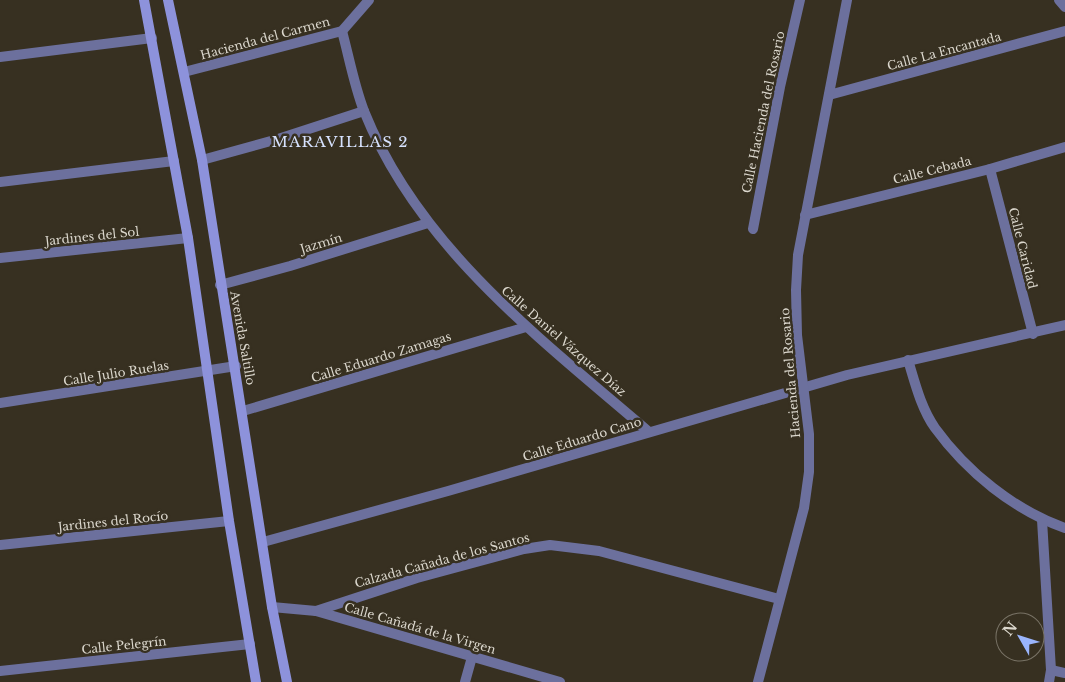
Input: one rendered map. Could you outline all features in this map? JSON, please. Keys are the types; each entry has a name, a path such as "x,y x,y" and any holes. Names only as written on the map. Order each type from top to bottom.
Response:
{"street":[{"path":"144,0 188,238 209,372 229,521 256,682"},
{"name":"Avenida Saltillo","path":"168,0 202,160 220,285 236,366 272,607 287,682"},
{"name":"Hacienda del Carmen","path":"184,72 342,31 369,0"},
{"name":"Calle Hacienda del Rosario","path":"753,229 780,87 800,0"},
{"name":"Hacienda del Rosario","path":"758,682 804,508 809,472 809,434 802,389 796,290 798,255 846,0"},
{"path":"1059,0 1065,7"},
{"name":"Calle Daniel Vázquez Díaz","path":"342,31 364,111 384,150 428,223 484,286 526,327 649,432"},
{"name":"Calle La Encantada","path":"829,95 1065,31"},
{"path":"0,57 152,38"},
{"path":"202,160 278,139 364,111"},
{"name":"Calle Cebada","path":"805,215 990,169 1065,147"},
{"path":"0,182 174,161"},
{"name":"Calle Caridad","path":"990,169 1033,334"},
{"name":"Jazmín","path":"220,285 290,266 428,223"},
{"name":"Jardines del Sol","path":"0,258 188,238"},
{"name":"Calle Eduardo Cano","path":"263,542 448,491 847,375 908,360 1033,334 1065,325"},
{"name":"Calle Eduardo Zamagas","path":"243,411 526,327"},
{"path":"908,360 921,400 935,427 947,442 986,482 1014,503 1042,520 1065,528"},
{"name":"Calle Julio Ruelas","path":"0,403 209,372 236,366"},
{"path":"1042,520 1051,670 1049,682"},
{"name":"Jardines del Rocío","path":"0,545 229,521"},
{"name":"Calzada Cañada de los Santos","path":"316,610 417,578 524,549 550,544 598,551 779,599"},
{"name":"Calle Cañadá de la Virgen","path":"272,607 316,610 560,682"},
{"name":"Calle Pelegrín","path":"0,671 250,644"},
{"path":"465,682 472,657"},
{"path":"1051,670 1065,674"}],"district":[{"name":"MARAVILLAS 2","path":"340,141"}]}
